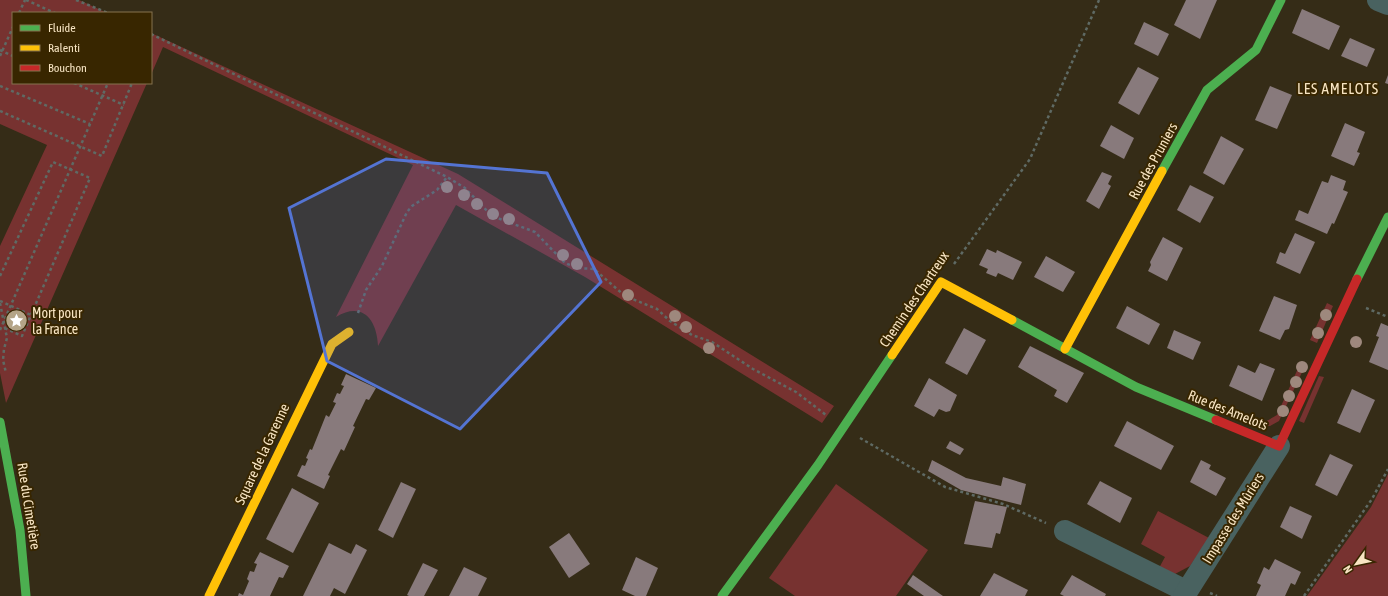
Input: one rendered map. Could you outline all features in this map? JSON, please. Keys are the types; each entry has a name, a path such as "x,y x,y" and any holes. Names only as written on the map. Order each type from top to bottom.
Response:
{"street":[{"name":"Rue des Pruniers","path":"1065,349 1207,90 1256,50 1281,0"},
{"path":"1378,0 1388,4"},
{"name":"Rue des Amelots","path":"941,282 1136,388 1279,446 1339,316 1388,217"},
{"name":"Chemin des Chartreux","path":"722,596 843,428 941,282"},
{"name":"Square de la Garenne","path":"209,596 269,474 292,423 332,344 349,332"},
{"name":"Rue du Cimetière","path":"0,422 17,510 25,570 26,596"},
{"name":"Impasse des Mûriers","path":"1065,530 1185,594 1279,446"}],"path":[{"path":"20,12 26,0 53,12"},
{"path":"76,0 106,12"},
{"name":"Chemin des Chartreux","path":"941,282 1030,159 1099,0"},
{"path":"0,56 1,50 12,29"},
{"path":"152,34 447,176 465,188 492,216 535,232 565,263 578,268 594,270 625,296 657,309 670,321 692,335 712,342 747,366 787,386 843,428 945,487 1003,504 1065,530"},
{"path":"1,50 12,56"},
{"path":"76,84 124,104"},
{"path":"0,330 108,84"},
{"path":"0,111 102,156 132,84"},
{"path":"0,86 90,124"},
{"path":"0,276 53,162 90,178 22,336 2,326"},
{"path":"349,332 366,290 382,266 407,212 412,206 437,190 447,176"},
{"path":"0,302 31,315"},
{"path":"0,302 7,338 3,360 6,373"},
{"path":"1304,596 1372,499 1388,469"}],"highlighted area":[{"path":"386,159 547,173 601,282 460,429 327,361 289,208"}],"shaded area":[{"path":"0,0 79,0 105,12 12,12 12,84 147,84 6,403 0,373 0,246 47,145 0,124"},
{"path":"152,33 458,174 834,406 822,423 585,277 456,205 378,346 375,328 366,315 353,311 336,317 413,165 163,47 152,73"},
{"path":"1327,303 1333,306 1317,343 1310,340"},
{"path":"1300,364 1305,366 1279,421 1270,426 1254,425 1265,422 1277,415"},
{"path":"1319,376 1324,377 1304,423 1299,421"},
{"path":"1388,474 1388,596 1307,596 1371,507"},
{"path":"836,484 928,550 896,596 795,596 769,578"},
{"path":"1158,511 1209,538 1190,566 1175,574 1159,568 1165,557 1141,544"}],"building":[{"path":"1186,0 1217,0 1200,39 1174,25"},
{"path":"1302,9 1340,26 1329,50 1292,33"},
{"path":"1144,22 1169,34 1158,56 1134,44"},
{"path":"1350,38 1375,49 1367,67 1341,56"},
{"path":"1138,67 1159,78 1139,115 1118,103"},
{"path":"1388,75 1388,84 1385,83"},
{"path":"1270,86 1292,95 1277,129 1255,120"},
{"path":"1345,123 1365,132 1357,152 1360,153 1354,166 1331,156"},
{"path":"1111,125 1134,138 1124,159 1100,146"},
{"path":"1221,136 1244,149 1224,185 1203,173"},
{"path":"1102,172 1112,176 1108,184 1111,186 1099,209 1086,201"},
{"path":"1331,175 1346,181 1343,190 1348,192 1334,224 1332,223 1327,234 1295,220 1299,210 1308,214 1322,181 1328,183"},
{"path":"1190,185 1214,197 1200,223 1177,210"},
{"path":"1295,233 1315,242 1300,274 1276,263 1280,252 1285,254"},
{"path":"1163,237 1183,248 1167,281 1148,271 1151,265 1150,262"},
{"path":"987,249 996,253 997,250 1022,262 1013,280 998,273 996,277 986,273 988,269 979,265"},
{"path":"1046,256 1075,272 1063,292 1034,277"},
{"path":"1274,296 1297,305 1289,329 1285,330 1280,340 1259,331"},
{"path":"1127,306 1160,324 1149,345 1116,328"},
{"path":"1381,323 1388,326 1388,370 1369,362 1379,337 1376,336"},
{"path":"964,328 986,340 967,375 945,363"},
{"path":"1174,330 1201,342 1193,360 1167,348"},
{"path":"1030,346 1084,373 1067,403 1054,396 1057,390 1018,367"},
{"path":"1260,363 1275,369 1262,401 1229,386 1238,365 1255,373"},
{"path":"346,374 376,388 369,400 366,399 353,426 355,427 344,451 341,449 328,475 330,476 324,489 297,476 302,465 305,466 308,459 306,458 310,449 312,450 326,415 329,417 336,403 333,402 337,393 340,394 344,386 341,385"},
{"path":"929,378 957,395 950,411 946,412 939,409 934,417 914,406"},
{"path":"1352,389 1375,400 1360,433 1337,423"},
{"path":"1127,421 1174,446 1161,470 1114,446"},
{"path":"950,441 964,449 960,455 946,448"},
{"path":"1330,454 1353,465 1337,496 1315,485"},
{"path":"932,460 966,478 1001,486 1003,477 1026,484 1021,505 961,490 928,471"},
{"path":"1201,460 1211,465 1209,469 1226,478 1216,496 1190,482"},
{"path":"1100,481 1132,498 1120,523 1087,504"},
{"path":"401,482 416,489 393,538 378,530"},
{"path":"292,488 319,503 293,553 266,539"},
{"path":"975,501 1007,507 1000,534 996,533 992,548 964,544"},
{"path":"1290,506 1312,516 1302,539 1280,527"},
{"path":"569,533 590,564 569,578 549,547"},
{"path":"329,543 351,554 356,544 367,550 345,594 334,588 330,596 303,596"},
{"path":"260,552 289,566 283,578 279,577 270,596 238,596 239,593 243,595 249,581 247,579 250,571 254,572 257,564 254,563"},
{"path":"636,557 658,568 646,596 635,596 622,590"},
{"path":"1275,559 1301,572 1295,585 1291,583 1285,596 1256,596 1261,585 1257,583 1264,567 1269,570"},
{"path":"423,563 438,570 424,596 409,596 407,595"},
{"path":"464,567 487,578 478,596 449,596"},
{"path":"994,573 1028,590 1025,596 980,596"},
{"path":"913,575 943,596 924,596 907,584"},
{"path":"1072,575 1106,594 1105,596 1064,596 1060,594"}],"traffic: fast":[{"path":"1162,171 1207,90 1256,50 1281,0"},
{"path":"1357,279 1388,217"},
{"path":"1012,320 1136,387 1216,420"},
{"path":"722,596 818,465 892,355"},
{"path":"0,422 20,530 26,596"}],"traffic: slow":[{"path":"1065,349 1162,171"},
{"path":"892,355 941,282 1012,320"},
{"path":"209,596 332,344 349,332"}],"traffic: jam":[{"path":"1216,420 1279,446 1357,279"}],"place":[{"name":"Mort pour la France","path":"17,321"}],"district":[{"name":"LES AMELOTS","path":"1338,88"}]}
